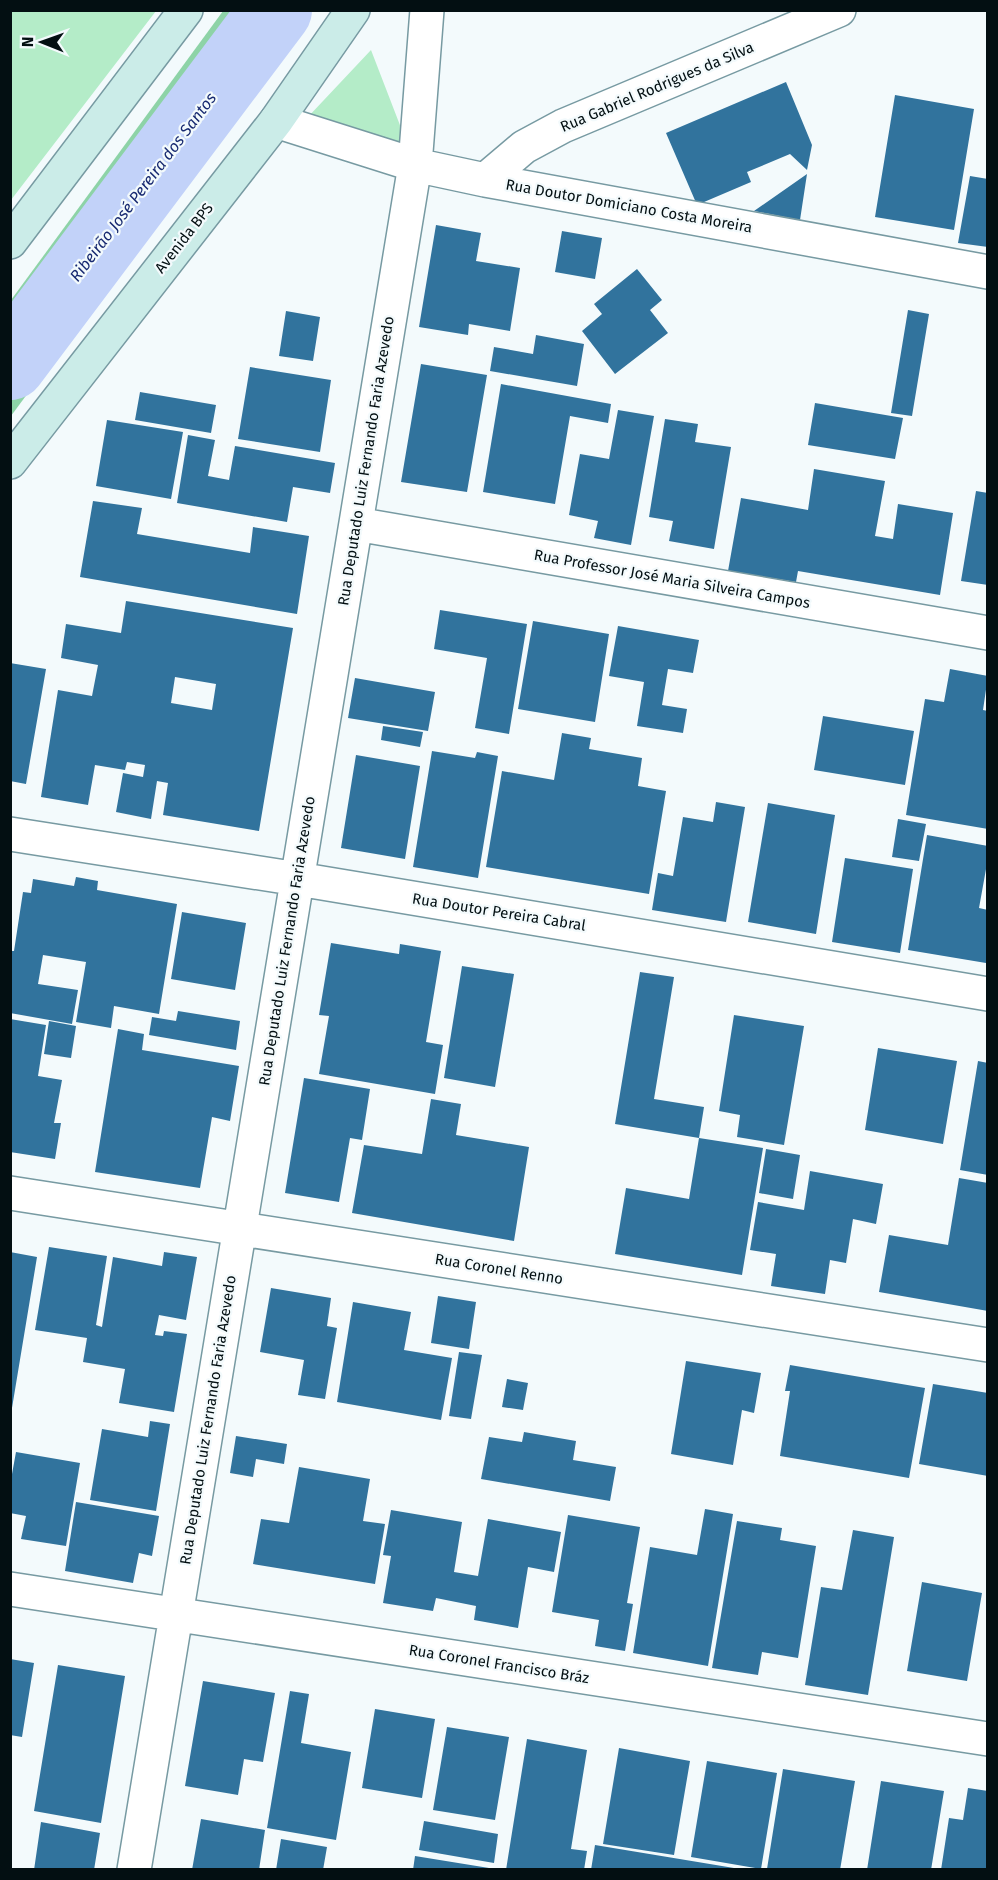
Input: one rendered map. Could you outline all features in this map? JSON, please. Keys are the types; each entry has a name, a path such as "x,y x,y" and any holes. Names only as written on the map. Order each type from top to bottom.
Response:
{"main road":[{"path":"10,242 186,10"},
{"name":"Avenida BPS","path":"10,462 276,121 353,10"}],"street":[{"name":"Rua Deputado Luiz Fernando Faria Azevedo","path":"134,1869 415,165 427,10"},
{"name":"Rua Gabriel Rodrigues da Silva","path":"485,180 524,147 563,126 839,10"},
{"name":"Rua Doutor Domiciano Costa Moreira","path":"276,121 415,165 485,180 987,272"},
{"name":"Rua Professor José Maria Silveira Campos","path":"356,524 987,633"},
{"name":"Rua Doutor Pereira Cabral","path":"10,834 298,879 987,994"},
{"name":"Rua Coronel Renno","path":"10,1193 987,1345"},
{"name":"Rua Coronel Francisco Bráz","path":"10,1589 987,1739"}],"green space":[{"path":"10,11 156,11 11,200"},
{"path":"223,11 310,11 11,416 11,300"},
{"path":"371,50 408,146 307,118"}],"building":[{"path":"786,82 812,145 807,170 790,154 747,172 751,182 697,205 666,133"},
{"path":"895,95 974,109 954,230 875,217"},
{"path":"807,174 800,220 754,211"},
{"path":"970,176 988,179 988,247 958,243"},
{"path":"436,225 481,233 476,261 520,268 510,331 469,324 468,335 419,327"},
{"path":"562,231 602,238 595,279 555,272"},
{"path":"637,269 662,300 650,310 668,333 615,374 582,331 602,314 594,304"},
{"path":"908,310 929,314 912,416 891,413"},
{"path":"286,311 320,317 313,361 279,356"},
{"path":"536,335 584,344 577,386 490,371 494,347 533,354"},
{"path":"421,364 487,375 467,492 401,482"},
{"path":"250,367 331,380 320,452 238,439"},
{"path":"501,384 611,404 608,423 570,416 555,504 483,492"},
{"path":"140,392 216,405 211,433 135,420"},
{"path":"815,403 903,418 895,459 808,445"},
{"path":"618,410 654,416 631,545 594,538 598,521 569,515 580,454 609,459"},
{"path":"665,419 698,424 695,442 731,447 714,549 669,541 673,521 649,517"},
{"path":"107,420 183,432 171,499 96,486"},
{"path":"188,435 215,440 208,476 229,480 235,446 335,463 330,493 293,487 287,522 177,503"},
{"path":"814,469 885,481 875,536 893,539 898,504 953,513 940,595 798,571 796,582 728,571 741,498 808,510"},
{"path":"976,491 988,493 988,585 961,581"},
{"path":"93,501 142,508 137,534 250,553 253,527 309,536 297,614 80,577"},
{"path":"126,601 293,628 259,831 163,815 168,783 157,781 151,819 116,812 123,773 143,777 145,765 127,762 125,770 95,765 88,805 41,797 58,690 92,696 98,665 61,658 66,624 121,633","holes":["175,677 216,684 212,710 171,703"]},
{"path":"440,610 527,624 509,734 475,728 487,658 434,649"},
{"path":"533,621 609,634 595,722 518,709"},
{"path":"618,626 699,640 693,673 668,669 662,705 687,709 683,733 637,726 644,682 609,676"},
{"path":"10,663 46,669 26,784 10,781"},
{"path":"950,669 988,676 983,710 988,711 988,829 906,815 925,699 944,702"},
{"path":"355,678 435,692 428,731 348,718"},
{"path":"823,716 914,731 905,785 814,770"},
{"path":"383,726 423,732 420,747 381,740"},
{"path":"562,733 591,738 589,749 642,758 638,786 666,791 649,894 486,867 502,771 554,780"},
{"path":"432,751 475,758 477,752 498,756 478,878 413,867"},
{"path":"356,755 420,766 405,859 341,848"},
{"path":"716,802 745,807 726,922 652,910 658,873 673,876 683,817 713,822"},
{"path":"768,803 835,815 816,934 748,922"},
{"path":"898,819 926,824 919,861 892,857"},
{"path":"927,835 988,846 979,908 988,910 986,963 908,950"},
{"path":"845,858 913,869 900,953 832,942"},
{"path":"76,877 98,881 97,890 177,904 159,1014 114,1006 111,1028 76,1022 86,962 43,955 38,984 78,990 72,1024 10,1013 10,951 14,951 23,892 31,893 33,879 74,886"},
{"path":"182,912 246,923 235,990 171,979"},
{"path":"331,943 399,954 400,944 441,951 426,1042 443,1045 435,1094 319,1074 329,1016 319,1015"},
{"path":"462,966 514,974 495,1087 444,1078"},
{"path":"640,972 674,977 654,1099 704,1107 699,1138 615,1124"},
{"path":"178,1011 240,1021 236,1050 149,1035 152,1017 176,1021"},
{"path":"734,1015 804,1026 784,1145 737,1137 740,1115 719,1111"},
{"path":"10,1019 46,1025 38,1076 62,1080 54,1123 61,1123 55,1159 10,1152"},
{"path":"49,1021 76,1026 71,1058 44,1054"},
{"path":"118,1029 144,1034 142,1050 239,1066 230,1121 212,1117 200,1188 95,1172"},
{"path":"878,1048 957,1061 943,1144 865,1130"},
{"path":"978,1061 988,1063 988,1175 960,1170"},
{"path":"304,1078 370,1089 362,1140 350,1138 339,1202 285,1193"},
{"path":"431,1099 461,1104 456,1135 529,1147 514,1241 352,1213 364,1145 422,1154"},
{"path":"699,1138 763,1148 742,1275 615,1254 626,1188 689,1199"},
{"path":"766,1149 800,1155 793,1199 759,1193"},
{"path":"810,1171 883,1184 876,1224 853,1219 846,1263 830,1260 825,1294 771,1286 776,1254 750,1250 758,1202 804,1210"},
{"path":"959,1178 988,1183 988,1311 879,1292 889,1235 948,1245"},
{"path":"49,1247 107,1256 96,1325 102,1327 113,1257 162,1266 164,1252 197,1257 186,1320 159,1315 155,1335 163,1336 164,1331 187,1334 174,1412 119,1403 125,1369 83,1362 87,1338 35,1330"},
{"path":"10,1252 37,1257 12,1408 10,1408"},
{"path":"271,1288 331,1298 327,1326 337,1328 325,1399 298,1395 304,1360 260,1352"},
{"path":"438,1296 476,1302 469,1349 431,1343"},
{"path":"353,1302 411,1312 404,1350 452,1358 441,1420 337,1402"},
{"path":"459,1352 482,1355 471,1419 449,1416"},
{"path":"686,1361 761,1373 754,1413 742,1410 733,1465 671,1454"},
{"path":"790,1365 925,1388 909,1478 780,1456 790,1391 785,1391"},
{"path":"507,1379 528,1383 523,1410 502,1407"},
{"path":"933,1384 988,1393 988,1476 919,1464"},
{"path":"150,1421 170,1424 156,1511 90,1500 102,1429 148,1437"},
{"path":"524,1432 576,1441 573,1460 616,1467 610,1501 481,1479 489,1437 522,1442"},
{"path":"236,1436 287,1444 284,1464 256,1459 253,1477 230,1473"},
{"path":"16,1452 80,1463 66,1546 21,1539 26,1516 10,1513 10,1485"},
{"path":"299,1467 370,1479 363,1521 385,1524 375,1584 253,1564 261,1519 289,1523"},
{"path":"76,1502 159,1516 152,1556 139,1553 133,1583 65,1571"},
{"path":"705,1509 733,1514 708,1666 633,1653 650,1547 697,1555"},
{"path":"391,1510 462,1522 454,1572 478,1576 488,1519 561,1532 554,1572 528,1567 518,1628 474,1620 476,1606 436,1598 433,1611 383,1603 391,1556 383,1555"},
{"path":"568,1515 640,1527 627,1603 633,1604 625,1651 595,1646 599,1620 552,1612"},
{"path":"737,1521 782,1528 780,1540 816,1546 798,1658 762,1652 758,1675 712,1668"},
{"path":"853,1530 894,1537 868,1695 805,1685 821,1587 842,1590"},
{"path":"922,1582 982,1593 967,1681 907,1671"},
{"path":"10,1659 34,1663 22,1737 10,1735"},
{"path":"58,1665 125,1676 101,1823 34,1811"},
{"path":"203,1681 275,1693 263,1762 244,1759 238,1795 185,1786"},
{"path":"290,1691 309,1694 301,1743 351,1752 336,1840 267,1828"},
{"path":"375,1709 435,1719 422,1798 362,1788"},
{"path":"447,1727 509,1737 495,1820 433,1810"},
{"path":"527,1739 587,1750 571,1849 587,1851 584,1870 506,1870"},
{"path":"619,1748 690,1761 674,1855 603,1844"},
{"path":"707,1761 777,1773 761,1869 691,1857"},
{"path":"783,1769 855,1781 840,1870 767,1869"},
{"path":"881,1781 944,1791 931,1870 867,1870"},
{"path":"968,1788 988,1791 988,1870 941,1870 949,1818 963,1820"},
{"path":"201,1819 265,1830 259,1870 192,1870"},
{"path":"424,1821 498,1834 494,1863 419,1850"},
{"path":"41,1822 100,1833 94,1870 34,1870"},
{"path":"281,1839 327,1847 323,1870 276,1870"},
{"path":"595,1845 734,1868 733,1870 591,1870"},
{"path":"415,1856 489,1868 489,1870 413,1870"}],"waterway":[{"name":"Ribeirão José Pereira dos Santos","path":"10,364 276,10"}]}
